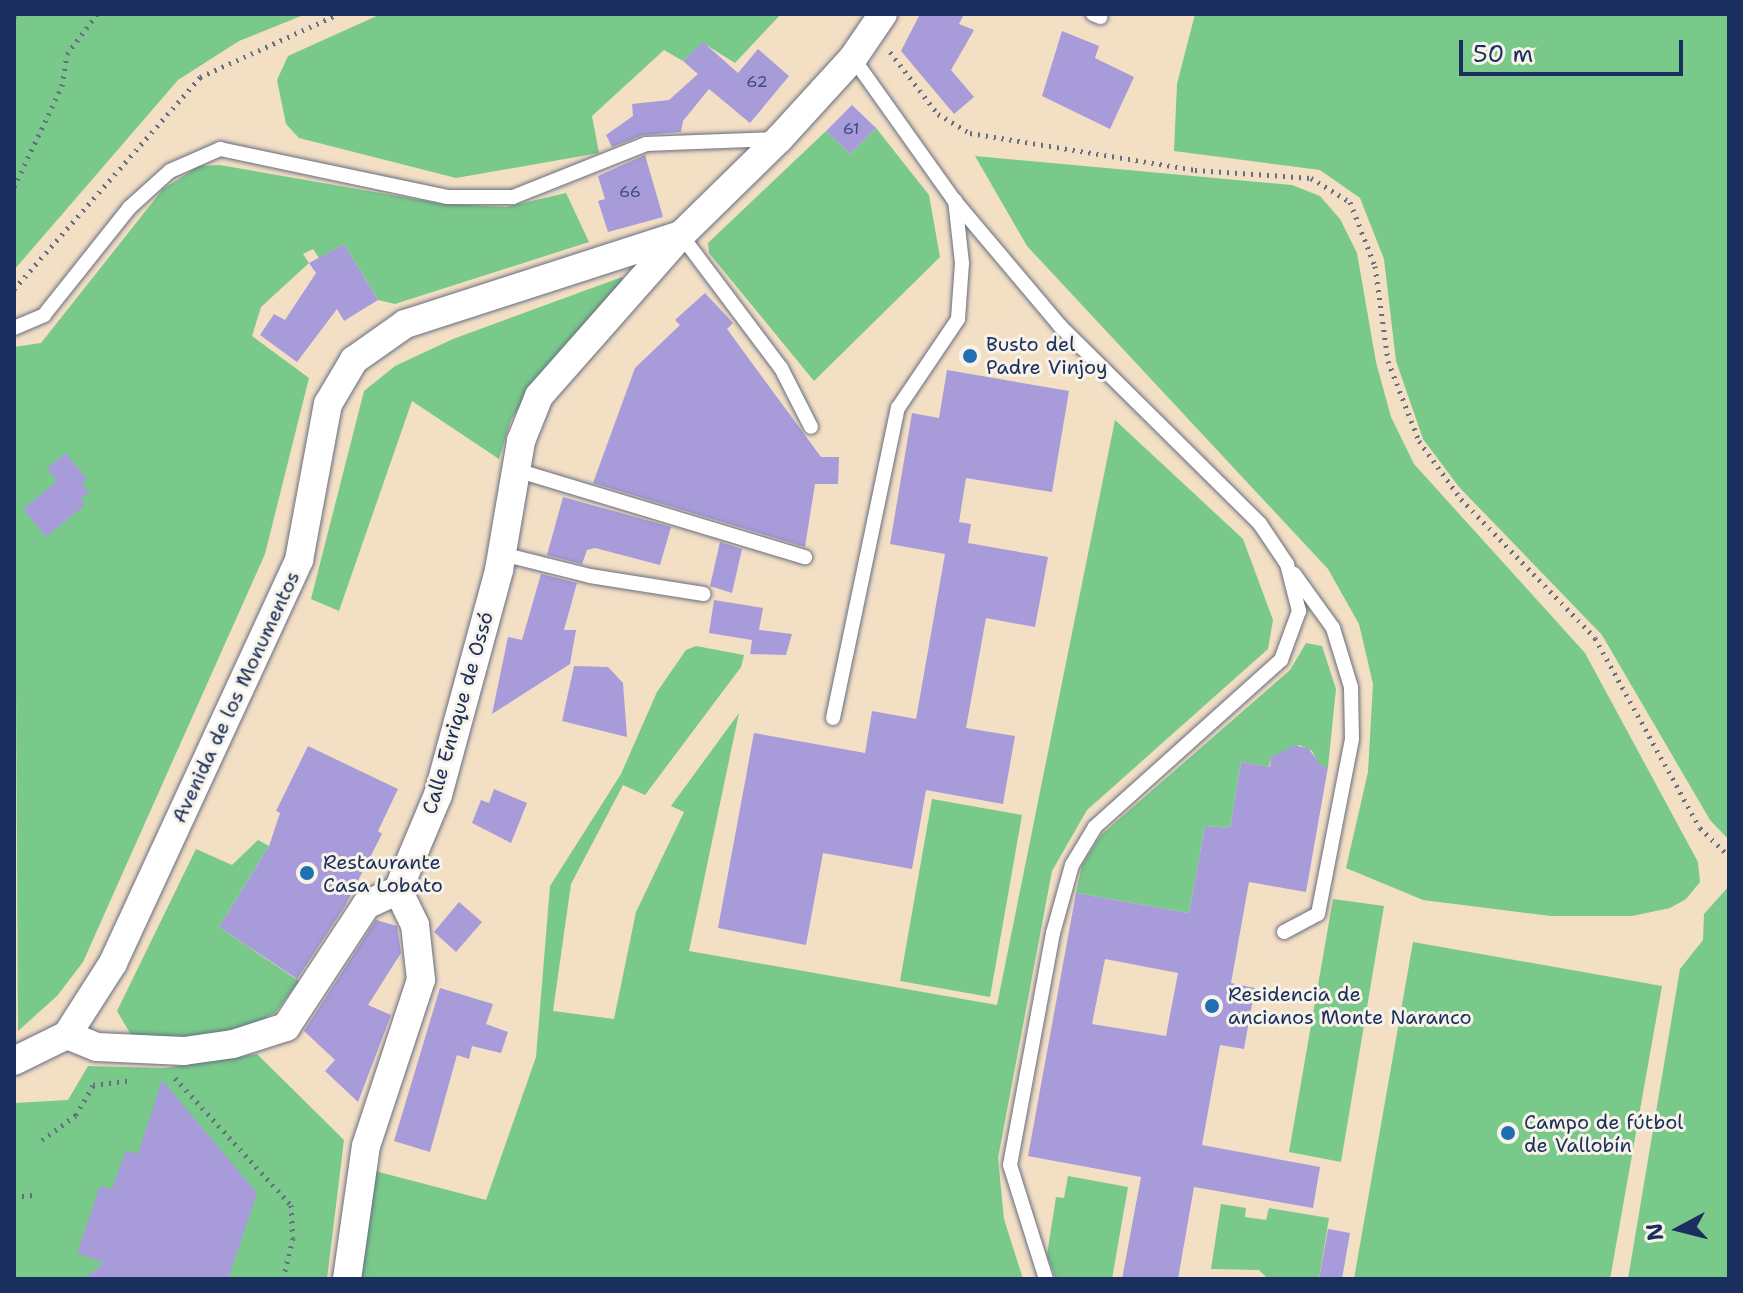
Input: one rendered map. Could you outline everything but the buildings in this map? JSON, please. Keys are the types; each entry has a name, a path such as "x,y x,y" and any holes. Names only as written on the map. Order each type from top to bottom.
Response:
{"street":[{"name":"Avenida de los Monumentos","path":"67,1035 113,963 299,560 328,404 354,360 405,324 681,235 779,139 853,58 878,22"},
{"name":"Calle Enrique de Ossó","path":"398,890 438,795 502,554 516,470 539,396 681,235"},
{"path":"14,1061 67,1035 97,1047 184,1051 233,1044 286,1027 366,905 398,890 415,925 421,980 366,1146 347,1279"}],"lane":[{"path":"853,58 954,200 1060,326 1260,524 1333,628 1351,687 1352,739 1318,914 1284,932"},
{"path":"14,328 44,315 129,208 170,171 220,149 447,197 513,197 646,144 779,139"},
{"path":"833,718 898,408 958,319 962,263 954,200"},
{"path":"681,235 773,355 811,427"},
{"path":"516,470 805,557"},
{"path":"502,554 590,576 704,594"},
{"path":"1046,1279 1010,1165 1053,933 1072,865 1095,827 1281,660 1299,611 1287,564"}],"path":[{"path":"14,187 62,86 67,54 97,14"},
{"path":"14,289 191,85 223,64 338,14"},
{"path":"878,22 938,114 970,133 1195,170 1311,178 1350,202 1375,266 1388,361 1419,441 1461,499 1595,638 1700,828 1729,856"},
{"path":"170,1074 291,1205 293,1238 283,1279"},
{"path":"42,1140 76,1115 93,1085 136,1079"},
{"path":"14,1197 33,1195"}],"green space":[{"path":"14,14 306,14 239,41 178,80 14,270"},
{"path":"381,14 781,14 735,63 703,43 683,61 664,50 592,116 599,153 456,178 299,138 286,124 277,80 288,56"},
{"path":"1195,14 1729,14 1729,840 1710,820 1602,635 1459,487 1423,439 1396,361 1384,259 1360,198 1320,170 1174,151 1177,84"},
{"path":"876,128 929,195 940,257 814,381 709,253 708,243 826,131 850,154"},
{"path":"975,156 1292,185 1320,196 1340,219 1357,253 1376,362 1391,417 1414,464 1585,653 1698,862 1700,882 1686,899 1670,908 1632,916 1551,916 1423,900 1346,868 1368,772 1373,684 1359,624 1328,569 1027,246"},
{"path":"220,165 443,204 506,207 566,193 589,242 395,304 378,300 344,244 319,258 313,249 303,254 309,263 261,307 252,336 309,378 265,554 83,962 57,996 18,1031 14,347 41,343 163,189 199,166"},
{"path":"622,277 624,283 535,381 511,420 499,459 412,401 339,611 311,599 364,391 395,366 453,339"},
{"path":"1115,420 1243,539 1273,620 1268,649 1087,810 1052,871 998,1158 1004,1219 1023,1279 361,1279 375,1171 486,1200 536,1057 550,886 621,774 657,692 686,650 696,646 744,655 741,667 645,795 623,785 571,884 553,1011 614,1019 636,912 684,812 671,806 739,713 689,951 997,1005"},
{"path":"1306,643 1322,646 1336,689 1328,767 1319,766 1312,751 1299,745 1271,757 1269,767 1241,762 1230,828 1205,826 1189,913 1076,893 1082,865 1101,835 1290,670"},
{"path":"932,799 1022,815 990,997 900,981"},
{"path":"258,840 269,846 219,927 299,981 275,1013 238,1031 191,1039 133,1038 117,1011 196,849 232,865"},
{"path":"1729,886 1729,1279 1628,1279 1680,969 1703,940 1704,914"},
{"path":"1333,899 1384,906 1341,1162 1289,1152"},
{"name":"Campo de fútbol de Vallobín","path":"1413,942 1662,986 1610,1279 1354,1279"},
{"path":"257,1054 344,1140 327,1279 14,1279 14,1103 68,1100 88,1066 165,1068"},
{"path":"1068,1176 1128,1187 1112,1279 1056,1279 1047,1255 1056,1197 1064,1198"},
{"path":"1221,1204 1246,1208 1245,1217 1266,1220 1269,1208 1329,1218 1319,1279 1268,1279 1259,1270 1211,1269"}],"place":[{"name":"Busto del Padre Vinjoy","path":"970,356"},
{"name":"Restaurante Casa Lobato","path":"307,873"},
{"name":"Residencia de ancianos Monte Naranco","path":"1212,1006"},
{"name":"Campo de fútbol de Vallobín","path":"1508,1133"}]}
